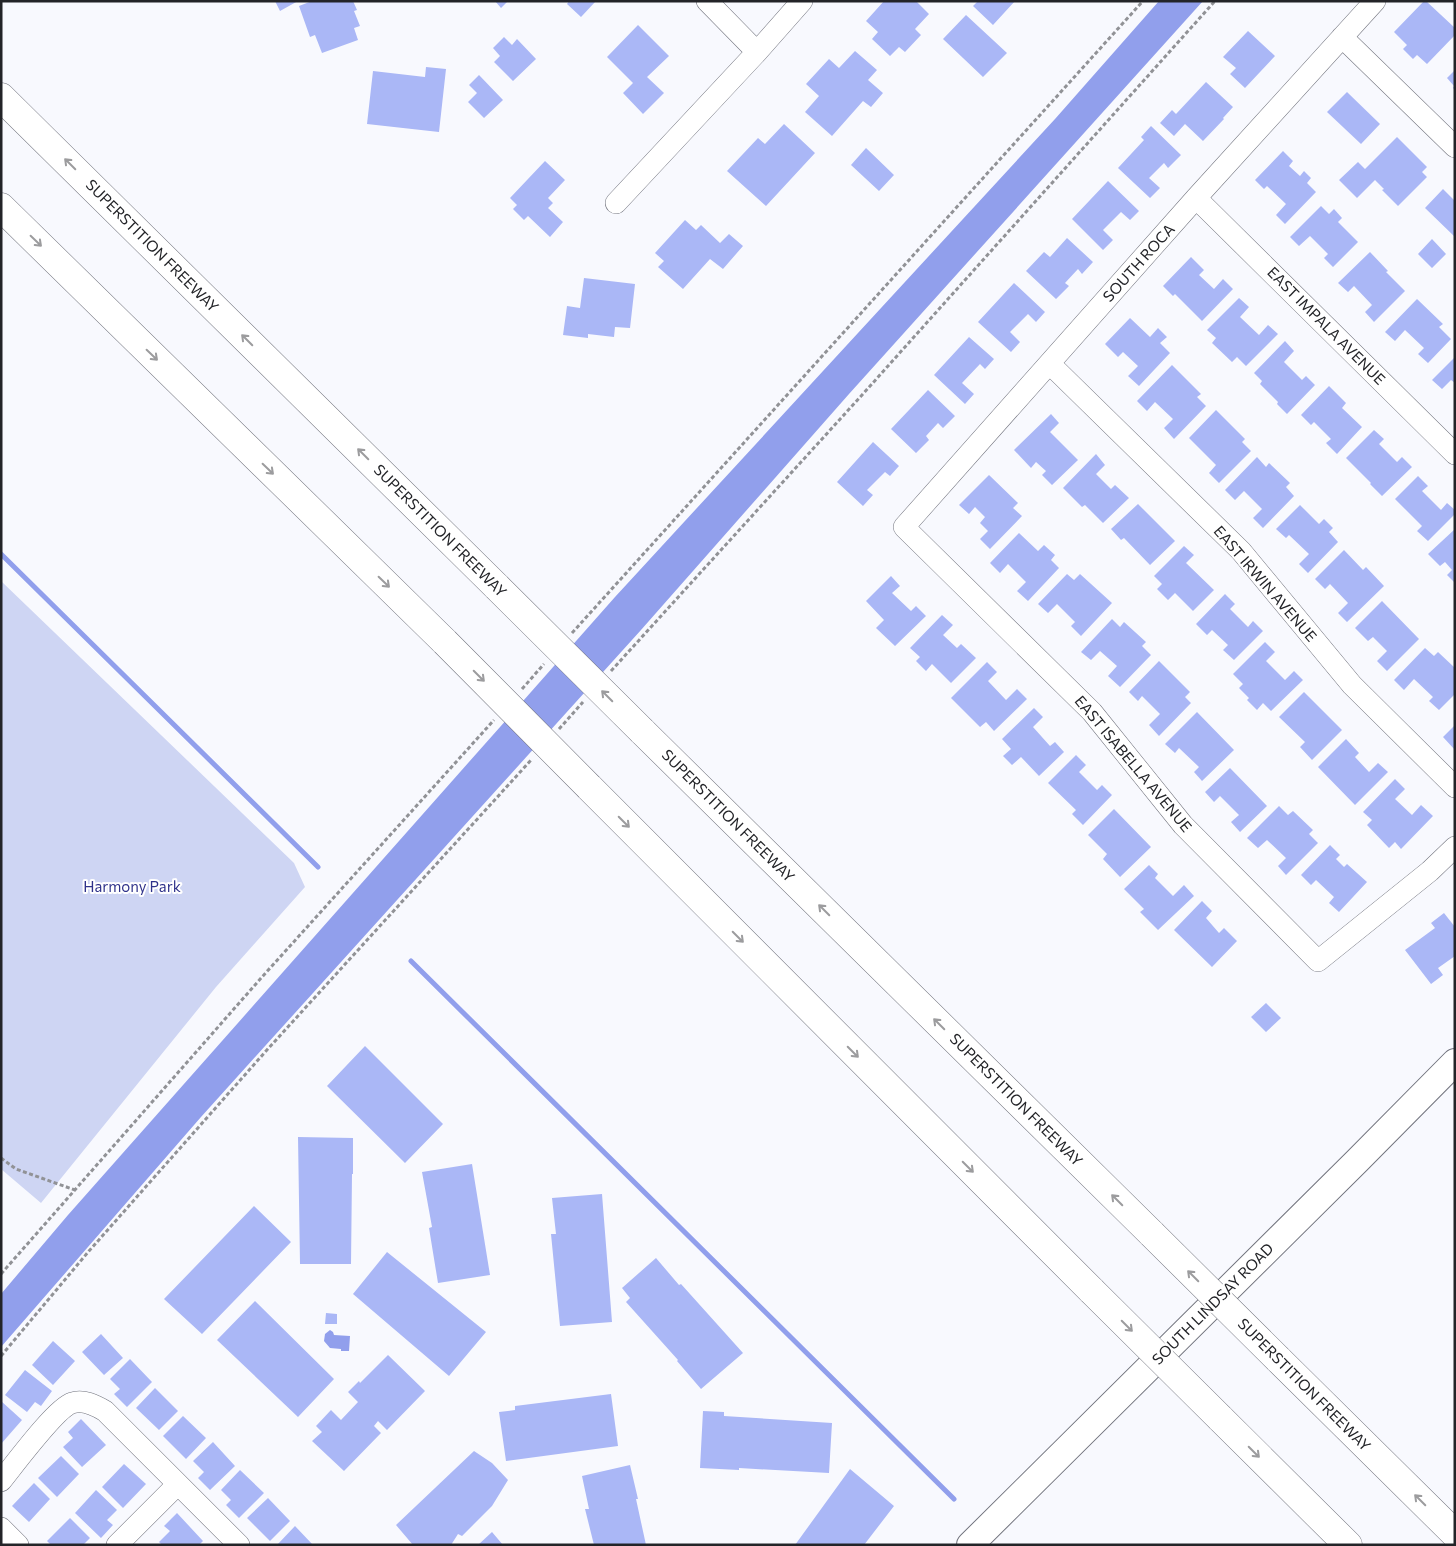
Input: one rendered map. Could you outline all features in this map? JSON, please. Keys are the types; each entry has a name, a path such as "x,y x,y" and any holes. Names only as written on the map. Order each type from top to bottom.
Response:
{"highway":[{"name":"SUPERSTITION FREEWAY","path":"1,97 1455,1534"},
{"path":"1,207 445,642 1348,1545"}],"main road":[{"name":"SOUTH LINDSAY ROAD","path":"970,1545 1455,1062"}],"street":[{"path":"707,1 757,52"},
{"path":"616,203 802,1"},
{"name":"SOUTH ROCA","path":"904,527 1196,198 1375,1"},
{"path":"1342,37 1455,148"},
{"name":"EAST IMPALA AVENUE","path":"1196,198 1455,454"},
{"name":"EAST IRWIN AVENUE","path":"1050,364 1241,551 1352,685 1455,787"},
{"name":"EAST ISABELLA AVENUE","path":"904,527 1092,712 1183,825 1318,960 1430,871 1455,847"},
{"path":"1,1481 52,1419 66,1406 73,1402 89,1403 104,1411 239,1545"},
{"path":"117,1545 178,1484"},
{"path":"1,1528 18,1545"}],"path":[{"path":"1,1158 16,1169 75,1190"}],"green space":[{"name":"Harmony Park","path":"1,581 294,863 305,887 216,987 41,1203 1,1169"}],"water":[{"path":"1159,1 1203,1 849,394 641,630 201,1117 1,1347 1,1294 68,1215 615,597 1055,119"},
{"path":"330,1330 334,1335 350,1336 349,1351 330,1348 324,1341 325,1334"}],"building":[{"path":"275,1 298,1 280,11"},
{"path":"312,1 353,1 357,10 354,11 360,26 354,28 358,40 322,53 315,35 310,37 299,6"},
{"path":"495,1 508,1 501,8"},
{"path":"569,1 596,1 581,17 567,4"},
{"path":"884,1 916,1 929,14 915,29 921,35 905,52 899,47 890,56 872,39 878,32 866,21"},
{"path":"978,1 1015,1 993,25 973,6"},
{"path":"1424,1 1455,28 1455,35 1427,64 1417,55 1413,59 1403,49 1407,45 1394,32"},
{"path":"966,15 1007,53 983,77 943,39"},
{"path":"638,25 669,56 647,77 664,93 643,114 623,93 633,83 607,57"},
{"path":"1248,31 1275,56 1245,88 1230,74 1236,68 1223,57"},
{"path":"504,37 512,45 517,39 536,59 513,81 494,62 500,56 493,48"},
{"path":"855,51 877,70 868,80 883,93 871,107 863,101 832,136 805,112 819,96 806,84 829,59 839,68"},
{"path":"426,67 446,69 439,132 367,124 373,71 425,77"},
{"path":"1455,70 1455,90 1447,78"},
{"path":"479,75 503,100 484,118 468,102 477,93 469,85"},
{"path":"1206,82 1233,107 1203,141 1185,124 1174,136 1160,123 1172,110 1176,114"},
{"path":"1347,92 1380,124 1361,144 1327,112"},
{"path":"784,124 815,153 766,206 727,171 758,138 765,144"},
{"path":"1151,126 1181,155 1168,168 1164,163 1149,178 1160,188 1150,198 1118,168 1144,140 1141,137"},
{"path":"1397,137 1427,167 1422,172 1427,177 1398,206 1375,180 1357,198 1339,180 1358,162 1365,169"},
{"path":"866,148 894,175 879,191 851,165"},
{"path":"1283,151 1293,161 1289,166 1300,176 1304,171 1311,178 1307,183 1316,192 1285,224 1276,215 1286,204 1267,186 1264,189 1255,180"},
{"path":"545,161 565,180 548,198 553,203 548,208 563,222 550,237 528,216 524,220 513,209 517,205 510,198"},
{"path":"1108,181 1139,211 1130,220 1121,212 1103,230 1113,240 1103,250 1072,219"},
{"path":"1443,189 1455,201 1455,237 1425,208"},
{"path":"1321,206 1329,214 1334,209 1342,218 1338,222 1358,242 1333,267 1324,258 1328,254 1310,236 1299,246 1290,237"},
{"path":"685,220 696,230 701,225 720,243 729,234 743,246 723,269 710,259 683,289 658,267 664,261 655,253"},
{"path":"1067,238 1093,262 1082,274 1078,269 1065,283 1069,286 1056,299 1026,271 1044,252 1050,257"},
{"path":"1432,239 1446,254 1432,268 1418,254"},
{"path":"1370,252 1405,291 1374,322 1365,312 1372,305 1354,286 1348,292 1338,283"},
{"path":"1191,257 1204,270 1199,275 1214,289 1223,279 1233,289 1202,321 1175,294 1173,296 1163,286"},
{"path":"584,278 635,284 630,328 615,327 614,337 588,334 588,338 563,335 567,306 580,308"},
{"path":"1014,283 1045,312 1036,322 1028,314 1010,332 1020,342 1011,352 978,322"},
{"path":"1239,298 1249,307 1240,317 1259,335 1268,325 1278,334 1246,366 1237,357 1232,362 1212,343 1216,338 1207,330"},
{"path":"1417,299 1443,324 1439,327 1451,339 1428,363 1418,354 1424,348 1405,330 1395,341 1385,332"},
{"path":"1130,318 1150,337 1158,328 1167,337 1160,343 1170,353 1139,386 1128,376 1138,366 1123,352 1118,357 1105,344"},
{"path":"969,337 994,359 985,369 980,364 962,383 974,394 965,404 934,375"},
{"path":"1285,341 1294,351 1284,362 1302,380 1306,376 1315,385 1287,414 1260,384 1262,381 1254,373"},
{"path":"1455,357 1455,383 1451,380 1442,389 1432,380"},
{"path":"1172,365 1201,394 1197,397 1206,406 1174,439 1164,428 1173,419 1155,402 1147,411 1137,401"},
{"path":"1329,386 1346,403 1342,408 1362,427 1337,454 1326,443 1331,439 1314,422 1311,425 1301,415"},
{"path":"928,390 955,416 943,428 938,423 926,436 929,440 916,453 891,429"},
{"path":"1216,410 1245,439 1242,442 1251,451 1219,483 1209,473 1216,465 1189,438"},
{"path":"1051,414 1059,423 1050,432 1078,460 1052,485 1042,475 1046,471 1036,462 1031,468 1014,450"},
{"path":"1374,430 1384,439 1379,444 1397,462 1402,457 1412,467 1382,496 1346,458"},
{"path":"873,442 899,466 890,476 885,472 867,490 873,495 863,506 837,482"},
{"path":"1096,454 1105,465 1096,474 1111,489 1115,485 1129,498 1103,523 1085,505 1082,507 1063,488"},
{"path":"1257,457 1266,467 1269,463 1290,483 1286,487 1294,496 1263,528 1253,518 1262,509 1244,491 1235,500 1225,490"},
{"path":"989,475 1018,503 1013,508 1022,516 990,549 980,539 988,531 980,523 985,517 975,507 969,514 959,505"},
{"path":"1418,476 1428,486 1422,491 1441,510 1447,503 1455,510 1455,514 1428,541 1417,531 1422,526 1395,499"},
{"path":"1138,504 1175,541 1150,565 1124,538 1121,540 1111,529"},
{"path":"1300,505 1319,524 1324,519 1333,528 1329,532 1338,542 1308,573 1299,564 1309,554 1289,535 1286,538 1276,529"},
{"path":"1455,529 1455,583 1447,575 1452,570 1445,562 1440,566 1428,554"},
{"path":"1019,533 1038,551 1044,545 1055,555 1051,560 1059,568 1028,601 1017,591 1026,582 1008,564 1000,573 990,563"},
{"path":"1184,546 1194,555 1186,563 1214,590 1193,611 1175,593 1168,600 1157,589 1162,584 1154,576"},
{"path":"1344,550 1363,570 1366,567 1384,586 1347,622 1338,613 1348,603 1330,584 1325,589 1315,579"},
{"path":"1067,574 1074,580 1080,574 1112,603 1081,636 1071,626 1075,622 1057,604 1048,613 1038,604"},
{"path":"891,576 900,586 892,593 911,611 916,606 926,616 895,646 876,628 884,620 866,601"},
{"path":"1225,594 1235,604 1230,609 1248,627 1253,621 1263,631 1234,660 1223,650 1228,645 1212,630 1207,635 1196,624"},
{"path":"1382,601 1419,639 1387,671 1377,661 1387,651 1373,637 1368,641 1355,628"},
{"path":"942,615 953,625 943,635 957,648 961,644 976,658 951,683 932,664 926,671 916,661 920,657 910,648"},
{"path":"1112,619 1120,627 1124,622 1146,642 1142,646 1151,655 1120,687 1108,676 1117,666 1100,651 1091,660 1081,652"},
{"path":"1265,642 1275,652 1266,661 1285,680 1294,671 1303,680 1271,711 1263,703 1257,710 1239,688 1243,684 1233,674"},
{"path":"1425,648 1434,656 1438,652 1455,668 1455,694 1439,710 1429,701 1433,697 1414,679 1404,690 1394,680"},
{"path":"1159,661 1190,692 1185,697 1191,703 1159,736 1149,725 1160,714 1142,696 1138,701 1129,692"},
{"path":"987,662 997,672 988,681 1006,700 1017,689 1027,699 994,731 986,722 980,727 951,698"},
{"path":"1304,692 1342,730 1312,760 1300,747 1305,742 1279,717"},
{"path":"1034,708 1043,717 1033,727 1050,746 1055,742 1064,752 1039,776 1021,757 1012,765 1003,756 1011,749 1002,739"},
{"path":"1197,712 1234,750 1202,781 1194,772 1199,767 1179,748 1175,753 1165,744"},
{"path":"1455,725 1455,750 1443,737"},
{"path":"1346,739 1359,753 1355,757 1369,772 1378,763 1388,772 1355,805 1318,767"},
{"path":"1076,755 1086,765 1079,772 1097,790 1102,785 1112,795 1083,825 1072,814 1076,810 1048,783"},
{"path":"1230,768 1267,806 1240,832 1231,822 1239,815 1220,796 1214,802 1205,792"},
{"path":"1395,779 1405,789 1395,799 1412,815 1421,805 1433,816 1401,849 1395,842 1389,848 1367,825 1372,820 1363,812"},
{"path":"1279,806 1288,815 1293,811 1313,830 1309,834 1318,843 1286,875 1278,866 1286,858 1267,840 1258,848 1247,838"},
{"path":"1114,809 1151,847 1120,877 1103,859 1107,854 1088,835"},
{"path":"1330,845 1340,855 1336,859 1344,867 1347,864 1367,882 1339,912 1329,903 1334,897 1316,880 1311,885 1301,875"},
{"path":"1149,865 1158,874 1155,878 1173,896 1184,885 1194,896 1158,930 1140,912 1144,909 1124,889"},
{"path":"1202,901 1212,911 1206,918 1219,933 1224,928 1237,941 1212,967 1174,930"},
{"path":"1444,913 1455,927 1455,956 1438,968 1443,975 1431,984 1405,950 1435,928 1431,923"},
{"path":"1266,1003 1281,1018 1266,1032 1251,1017"},
{"path":"365,1046 443,1124 405,1163 327,1086"},
{"path":"298,1137 353,1138 351,1264 300,1264"},
{"path":"472,1164 490,1275 438,1283 429,1228 432,1227 422,1172"},
{"path":"602,1194 612,1322 560,1326 551,1234 556,1234 552,1198"},
{"path":"254,1206 291,1242 202,1334 164,1299"},
{"path":"387,1252 486,1332 449,1376 353,1294"},
{"path":"656,1258 743,1353 701,1389 678,1360 626,1302 630,1298 622,1288"},
{"path":"255,1301 334,1379 298,1417 217,1340"},
{"path":"326,1313 337,1314 337,1324 325,1324"},
{"path":"101,1334 123,1358 104,1375 82,1352"},
{"path":"53,1341 75,1361 53,1385 32,1365"},
{"path":"388,1355 425,1391 387,1430 378,1421 374,1426 381,1433 344,1471 312,1441 322,1432 316,1426 331,1410 341,1420 358,1402 348,1392 359,1381 360,1383"},
{"path":"130,1359 152,1382 127,1407 114,1394 120,1389 110,1379"},
{"path":"25,1370 52,1391 41,1406 35,1402 27,1412 5,1395"},
{"path":"155,1388 178,1411 159,1430 136,1408"},
{"path":"611,1394 618,1446 506,1461 499,1412 515,1410 515,1406"},
{"path":"1,1401 22,1420 1,1444"},
{"path":"703,1411 724,1412 724,1416 832,1423 829,1473 739,1468 739,1470 700,1468"},
{"path":"183,1416 206,1438 186,1459 163,1436"},
{"path":"81,1419 106,1445 82,1467 63,1447 73,1438 68,1432"},
{"path":"213,1442 235,1466 210,1490 198,1478 204,1472 193,1461"},
{"path":"474,1451 492,1463 508,1480 492,1506 462,1536 458,1534 451,1545 413,1545 396,1525"},
{"path":"61,1456 79,1474 57,1497 38,1478"},
{"path":"124,1464 146,1484 123,1508 102,1487"},
{"path":"630,1465 646,1545 594,1545 585,1509 589,1509 582,1476"},
{"path":"850,1469 894,1506 864,1545 795,1545"},
{"path":"240,1470 264,1493 239,1518 226,1505 231,1500 221,1490"},
{"path":"34,1483 50,1499 29,1522 12,1506"},
{"path":"96,1490 117,1510 107,1520 113,1525 101,1538 75,1513"},
{"path":"268,1498 290,1521 270,1541 247,1518"},
{"path":"177,1513 203,1541 199,1545 162,1545 159,1542 170,1531 164,1526"},
{"path":"70,1518 90,1538 83,1545 51,1545 47,1541"},
{"path":"295,1526 313,1545 277,1545"},
{"path":"492,1532 503,1545 478,1545"}],"waterway":[{"path":"1,554 318,867"},
{"path":"411,961 954,1499"}]}
